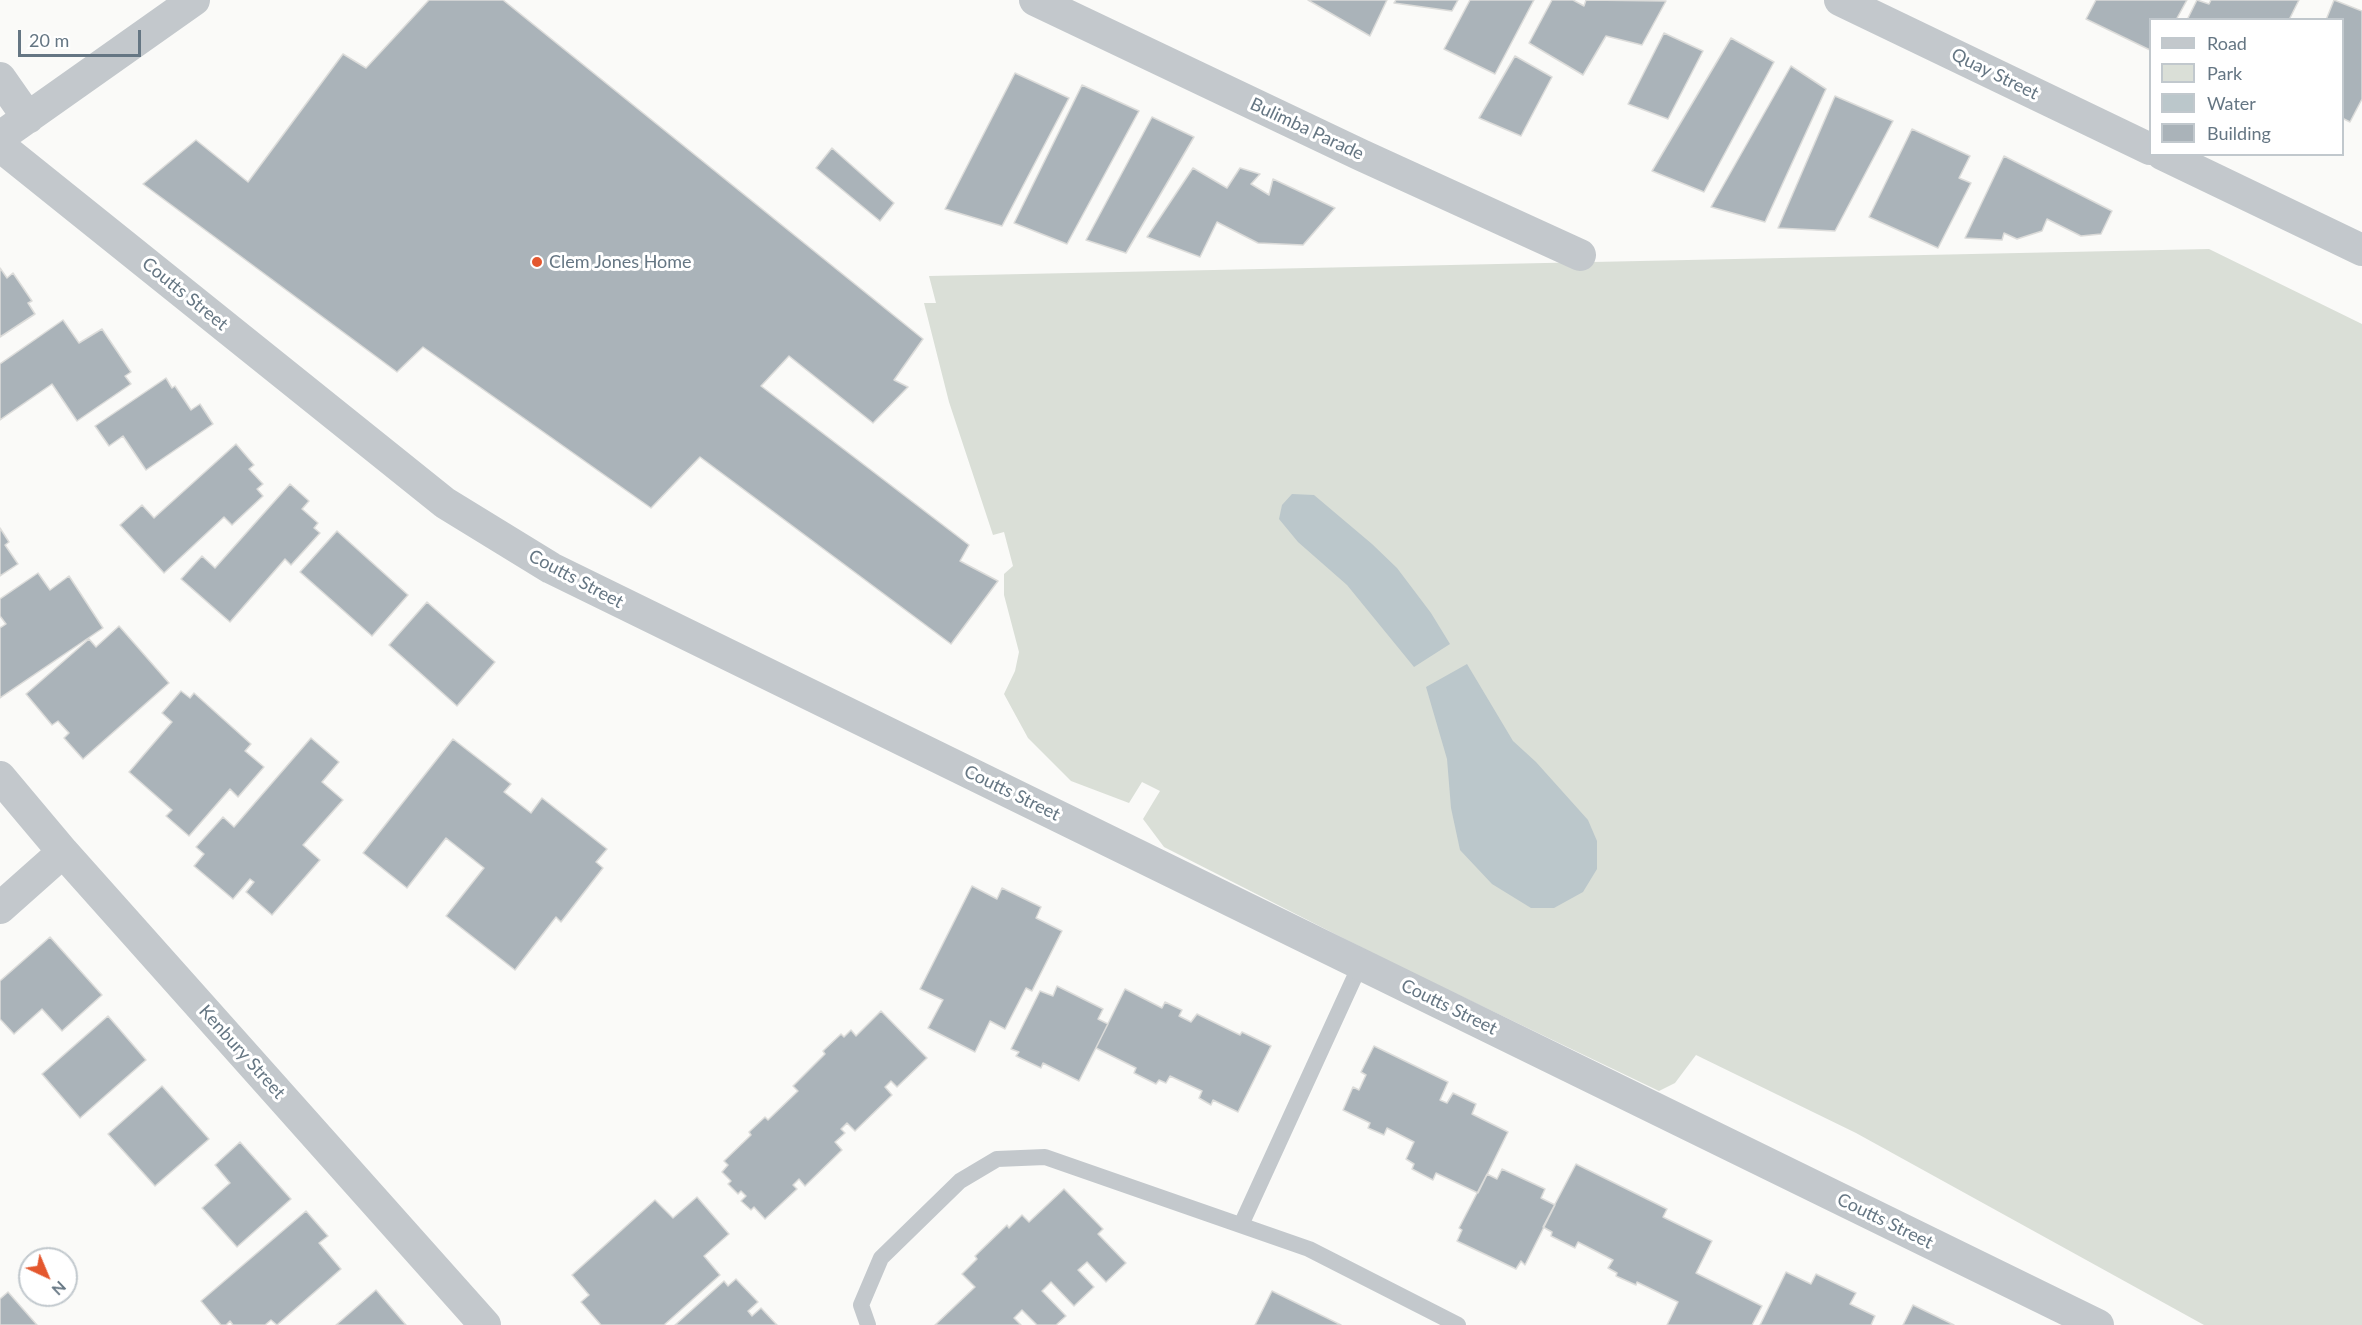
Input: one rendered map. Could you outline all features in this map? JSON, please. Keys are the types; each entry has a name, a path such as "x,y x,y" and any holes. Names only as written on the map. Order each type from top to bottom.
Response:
{"street":[{"path":"0,137 194,0"},
{"name":"Bulimba Parade","path":"1035,0 1361,155 1580,255"},
{"name":"Quay Street","path":"1839,0 2149,148"},
{"path":"0,78 28,118"},
{"name":"Coutts Street","path":"0,146 445,503 551,568 2098,1325"},
{"path":"2166,156 2362,250"},
{"name":"Kenbury Street","path":"0,777 63,852 485,1325"},
{"path":"0,908 63,852"}],"lane":[{"path":"1241,1225 1361,963"},
{"path":"868,1325 861,1305 881,1258 960,1181 997,1159 1046,1157 1309,1249 1458,1325"}],"green space":[{"path":"2209,249 2362,324 2362,1325 2204,1325 1856,1133 1696,1055 1675,1083 1659,1091 1394,964 1164,847 1143,819 1160,791 1142,782 1129,803 1071,781 1028,738 1004,694 1015,671 1019,652 1004,595 1004,574 1013,566 1004,532 993,535 949,402 924,303 936,303 929,276"}],"water":[{"path":"1292,494 1314,495 1372,544 1397,568 1431,613 1450,644 1414,667 1347,585 1298,542 1279,519 1282,505"},
{"path":"1467,664 1513,741 1536,762 1588,820 1597,841 1597,869 1583,892 1554,908 1531,908 1492,884 1460,850 1451,808 1447,759 1426,687"}],"building":[{"name":"Clem Jones Home","path":"429,0 503,0 923,339 894,380 908,387 873,423 789,356 761,386 969,545 960,561 998,581 951,644 700,457 651,508 423,347 397,372 143,184 196,140 248,182 343,54 366,68"},
{"path":"1308,0 1387,0 1370,36"},
{"path":"1396,0 1458,0 1452,11 1394,3"},
{"path":"1470,0 1534,0 1495,74 1444,49"},
{"path":"1552,0 1573,0 1584,6 1586,0 1666,1 1642,45 1606,36 1583,75 1529,43"},
{"path":"2096,0 2187,0 2177,18 2149,18 2149,50 2086,19"},
{"path":"2197,0 2209,4 2211,0 2299,0 2290,18 2188,18"},
{"path":"2334,0 2362,11 2362,99 2350,122 2344,119 2344,18 2327,18"},
{"path":"1664,33 1703,51 1668,119 1628,104"},
{"path":"1731,38 1774,62 1704,192 1652,171"},
{"path":"1515,56 1552,77 1521,136 1479,118"},
{"path":"1791,66 1826,89 1765,222 1711,207"},
{"path":"1015,73 1069,98 1002,226 945,209"},
{"path":"1082,85 1139,111 1067,244 1014,223"},
{"path":"1835,96 1893,121 1835,231 1778,228"},
{"path":"1152,117 1194,137 1126,253 1086,240"},
{"path":"1912,129 1970,156 1959,178 1971,183 1938,248 1869,217"},
{"path":"832,148 894,203 880,221 816,168"},
{"path":"2004,156 2112,211 2101,234 2081,236 2047,219 2042,231 2017,239 2004,233 2002,240 1965,238"},
{"path":"1193,168 1227,188 1240,168 1260,174 1251,184 1269,195 1273,179 1335,208 1303,245 1258,243 1217,222 1200,257 1147,237"},
{"path":"0,268 7,278 13,273 32,301 28,303 35,314 0,337"},
{"path":"63,320 79,343 102,329 131,372 125,376 131,384 77,421 52,384 0,420 0,364"},
{"path":"166,378 172,388 175,386 191,410 200,404 213,424 146,470 123,436 109,446 95,426"},
{"path":"236,444 254,465 249,469 263,484 257,489 263,496 232,525 224,517 164,573 120,525 142,505 154,518"},
{"path":"290,484 309,501 302,509 318,523 314,528 320,533 291,565 285,559 230,622 181,579 202,556 215,568"},
{"path":"0,528 9,542 5,545 18,564 0,576"},
{"path":"337,531 408,595 372,636 300,572"},
{"path":"38,573 50,590 69,576 103,628 0,698 0,628 6,624 0,616 0,599"},
{"path":"427,602 495,662 457,706 389,645"},
{"path":"119,626 169,683 83,759 64,738 69,733 58,721 52,725 26,694 89,639 96,647"},
{"path":"181,691 190,698 194,693 251,744 245,751 264,767 238,797 230,789 189,836 166,816 172,810 129,772 172,722 162,713"},
{"path":"311,738 339,762 322,782 343,800 303,845 320,860 272,915 246,892 254,882 250,879 233,899 194,866 204,854 196,847 223,817 234,827"},
{"path":"453,739 511,784 504,792 531,813 542,798 607,849 596,862 603,868 561,922 556,917 515,970 446,916 484,868 446,838 407,888 363,853"},
{"path":"972,886 997,899 1002,888 1041,907 1036,918 1062,931 1032,991 1026,988 1005,1029 990,1021 975,1052 928,1028 943,1000 920,989"},
{"path":"50,937 102,995 62,1031 42,1009 14,1034 0,1019 0,981"},
{"path":"1057,986 1103,1009 1098,1019 1108,1024 1079,1081 1043,1063 1041,1068 1016,1056 1019,1052 1011,1049 1040,991 1053,996"},
{"path":"1125,989 1162,1008 1165,1002 1182,1010 1179,1016 1191,1022 1197,1014 1240,1035 1242,1032 1271,1046 1238,1112 1213,1100 1211,1105 1199,1098 1202,1091 1170,1076 1166,1083 1159,1080 1156,1084 1134,1073 1136,1068 1096,1048"},
{"path":"881,1011 927,1058 897,1087 891,1081 885,1087 892,1095 855,1131 847,1123 841,1129 845,1133 835,1142 842,1150 805,1186 799,1179 793,1185 797,1189 765,1219 754,1207 751,1210 741,1201 746,1196 741,1191 738,1194 728,1184 731,1181 722,1172 728,1165 724,1161 751,1135 749,1132 765,1117 768,1120 798,1091 793,1086 825,1054 823,1051 841,1034 844,1037 851,1030 856,1036"},
{"path":"108,1016 146,1060 80,1118 42,1074"},
{"path":"1374,1046 1448,1082 1440,1100 1447,1103 1453,1093 1476,1104 1472,1114 1508,1132 1478,1193 1436,1173 1433,1180 1412,1169 1414,1164 1406,1159 1414,1142 1387,1128 1384,1135 1368,1128 1370,1123 1343,1110 1353,1087 1359,1090 1366,1075 1361,1072"},
{"path":"162,1086 209,1139 155,1186 108,1134"},
{"path":"240,1142 291,1199 237,1247 202,1208 230,1183 215,1165"},
{"path":"1576,1164 1667,1209 1663,1217 1712,1241 1696,1273 1762,1306 1752,1325 1667,1325 1678,1302 1637,1282 1636,1285 1616,1276 1617,1273 1608,1268 1613,1260 1578,1242 1575,1248 1551,1236 1552,1232 1543,1227"},
{"path":"1502,1169 1545,1189 1541,1198 1555,1205 1525,1265 1521,1261 1516,1269 1457,1241 1462,1230 1459,1228 1487,1174 1497,1179"},
{"path":"1064,1189 1103,1229 1098,1234 1126,1263 1106,1282 1087,1262 1078,1270 1094,1287 1074,1306 1051,1282 1042,1291 1066,1316 1056,1325 1037,1325 1022,1310 1014,1318 1021,1325 935,1325 975,1287 962,1274 977,1259 975,1256 1007,1225 1009,1228 1022,1215 1029,1222"},
{"path":"697,1197 729,1234 704,1256 720,1275 664,1325 601,1325 581,1302 589,1295 572,1275 655,1200 673,1218"},
{"path":"306,1211 328,1236 319,1243 341,1269 277,1325 271,1320 265,1325 233,1325 230,1321 226,1325 221,1325 201,1301"},
{"path":"1786,1272 1811,1284 1816,1274 1856,1293 1850,1304 1875,1316 1871,1325 1760,1325"},
{"path":"736,1279 758,1302 748,1311 752,1316 761,1308 777,1325 675,1325 724,1281 728,1286"},
{"path":"376,1290 406,1325 336,1325"},
{"path":"1272,1291 1341,1325 1255,1325"},
{"path":"8,1292 18,1303 18,1307 21,1307 37,1325 0,1325 0,1299"},
{"path":"1913,1305 1954,1325 1903,1325"}],"place":[{"name":"Clem Jones Home","path":"537,262"}]}
